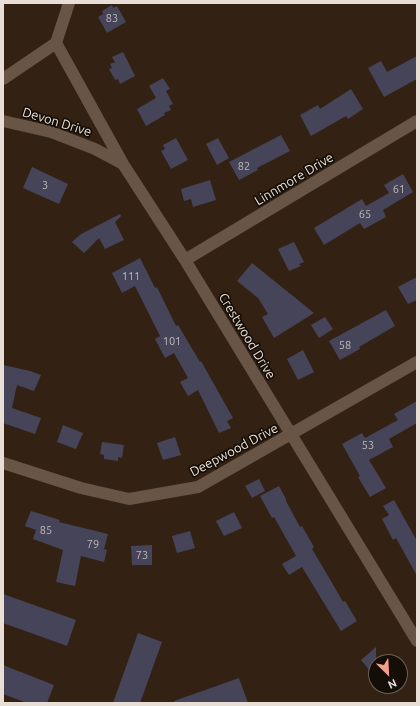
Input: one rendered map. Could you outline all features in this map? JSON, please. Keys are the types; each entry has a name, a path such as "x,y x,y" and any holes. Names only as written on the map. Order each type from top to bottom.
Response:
{"street":[{"path":"3,78 56,43 69,3"},
{"name":"Crestwood Drive","path":"56,43 123,164 185,260 290,435 417,641"},
{"name":"Devon Drive","path":"3,121 52,132 95,149 123,164"},
{"name":"Linnmore Drive","path":"185,260 417,121"},
{"name":"Deepwood Drive","path":"3,463 81,488 129,499 198,487 417,362"}],"building":[{"path":"112,5 113,8 117,6 126,22 107,33 98,17 103,14 102,11"},
{"path":"123,52 135,76 120,84 118,79 115,80 109,69 112,68 110,64 115,62 112,57"},
{"path":"417,56 417,79 384,97 368,68 381,61 387,72"},
{"path":"163,78 170,89 166,91 173,104 169,106 171,110 164,113 165,115 146,126 137,109 156,98 149,86"},
{"path":"351,89 363,109 348,119 346,116 311,136 300,115 318,105 320,109"},
{"path":"281,135 290,151 257,168 258,170 239,180 229,162"},
{"path":"176,138 188,160 171,169 161,151 165,149 163,145"},
{"path":"218,138 229,158 217,165 206,144"},
{"path":"32,167 68,184 59,204 23,188"},
{"path":"403,174 413,192 383,210 386,217 364,229 360,223 324,245 314,228 362,199 366,206 389,193 384,185"},
{"path":"210,180 216,200 193,207 191,199 184,201 181,189"},
{"path":"120,214 121,216 115,222 124,240 105,249 99,238 84,253 72,242 81,234"},
{"path":"294,242 304,262 299,264 301,266 289,271 278,249"},
{"path":"140,258 155,288 157,287 176,326 178,325 200,362 201,361 233,418 227,421 231,428 219,433 198,390 188,396 180,382 188,378 174,353 165,358 155,339 160,336 135,286 122,293 112,273"},
{"path":"252,263 314,313 274,338 262,317 268,314 258,298 237,281"},
{"path":"417,277 417,300 408,304 398,287"},
{"path":"386,310 395,326 340,360 329,341"},
{"path":"325,317 333,329 319,338 311,325"},
{"path":"303,350 314,372 298,380 287,359"},
{"path":"3,365 41,375 34,391 17,385 12,408 41,418 35,434 3,423"},
{"path":"417,401 417,423 389,439 393,447 369,460 386,488 370,497 358,477 360,476 342,444 362,433 365,438 398,420 394,414"},
{"path":"63,425 83,433 76,449 57,442"},
{"path":"175,437 181,455 163,460 157,443"},
{"path":"102,442 124,445 122,458 118,457 118,461 104,459 104,455 100,454"},
{"path":"259,479 265,491 252,498 245,486"},
{"path":"279,486 300,527 302,526 314,547 312,549 343,602 345,601 357,621 341,631 302,567 289,575 282,564 296,556 274,517 272,518 260,496"},
{"path":"394,500 417,541 417,576 396,538 393,540 382,519 389,515 383,506"},
{"path":"31,511 60,520 59,522 108,534 104,549 107,550 104,562 81,556 75,586 56,582 63,550 33,539 36,530 25,526"},
{"path":"234,512 242,528 224,536 216,521"},
{"path":"190,531 195,548 177,553 172,536"},
{"path":"152,545 152,565 132,565 131,546"},
{"path":"3,594 76,620 67,646 3,623"},
{"path":"138,633 162,642 140,703 113,703"},
{"path":"376,647 376,654 368,654 368,668 361,660"},
{"path":"3,665 54,685 47,703 27,703 3,694"},
{"path":"239,678 248,703 175,703 174,701"}]}
